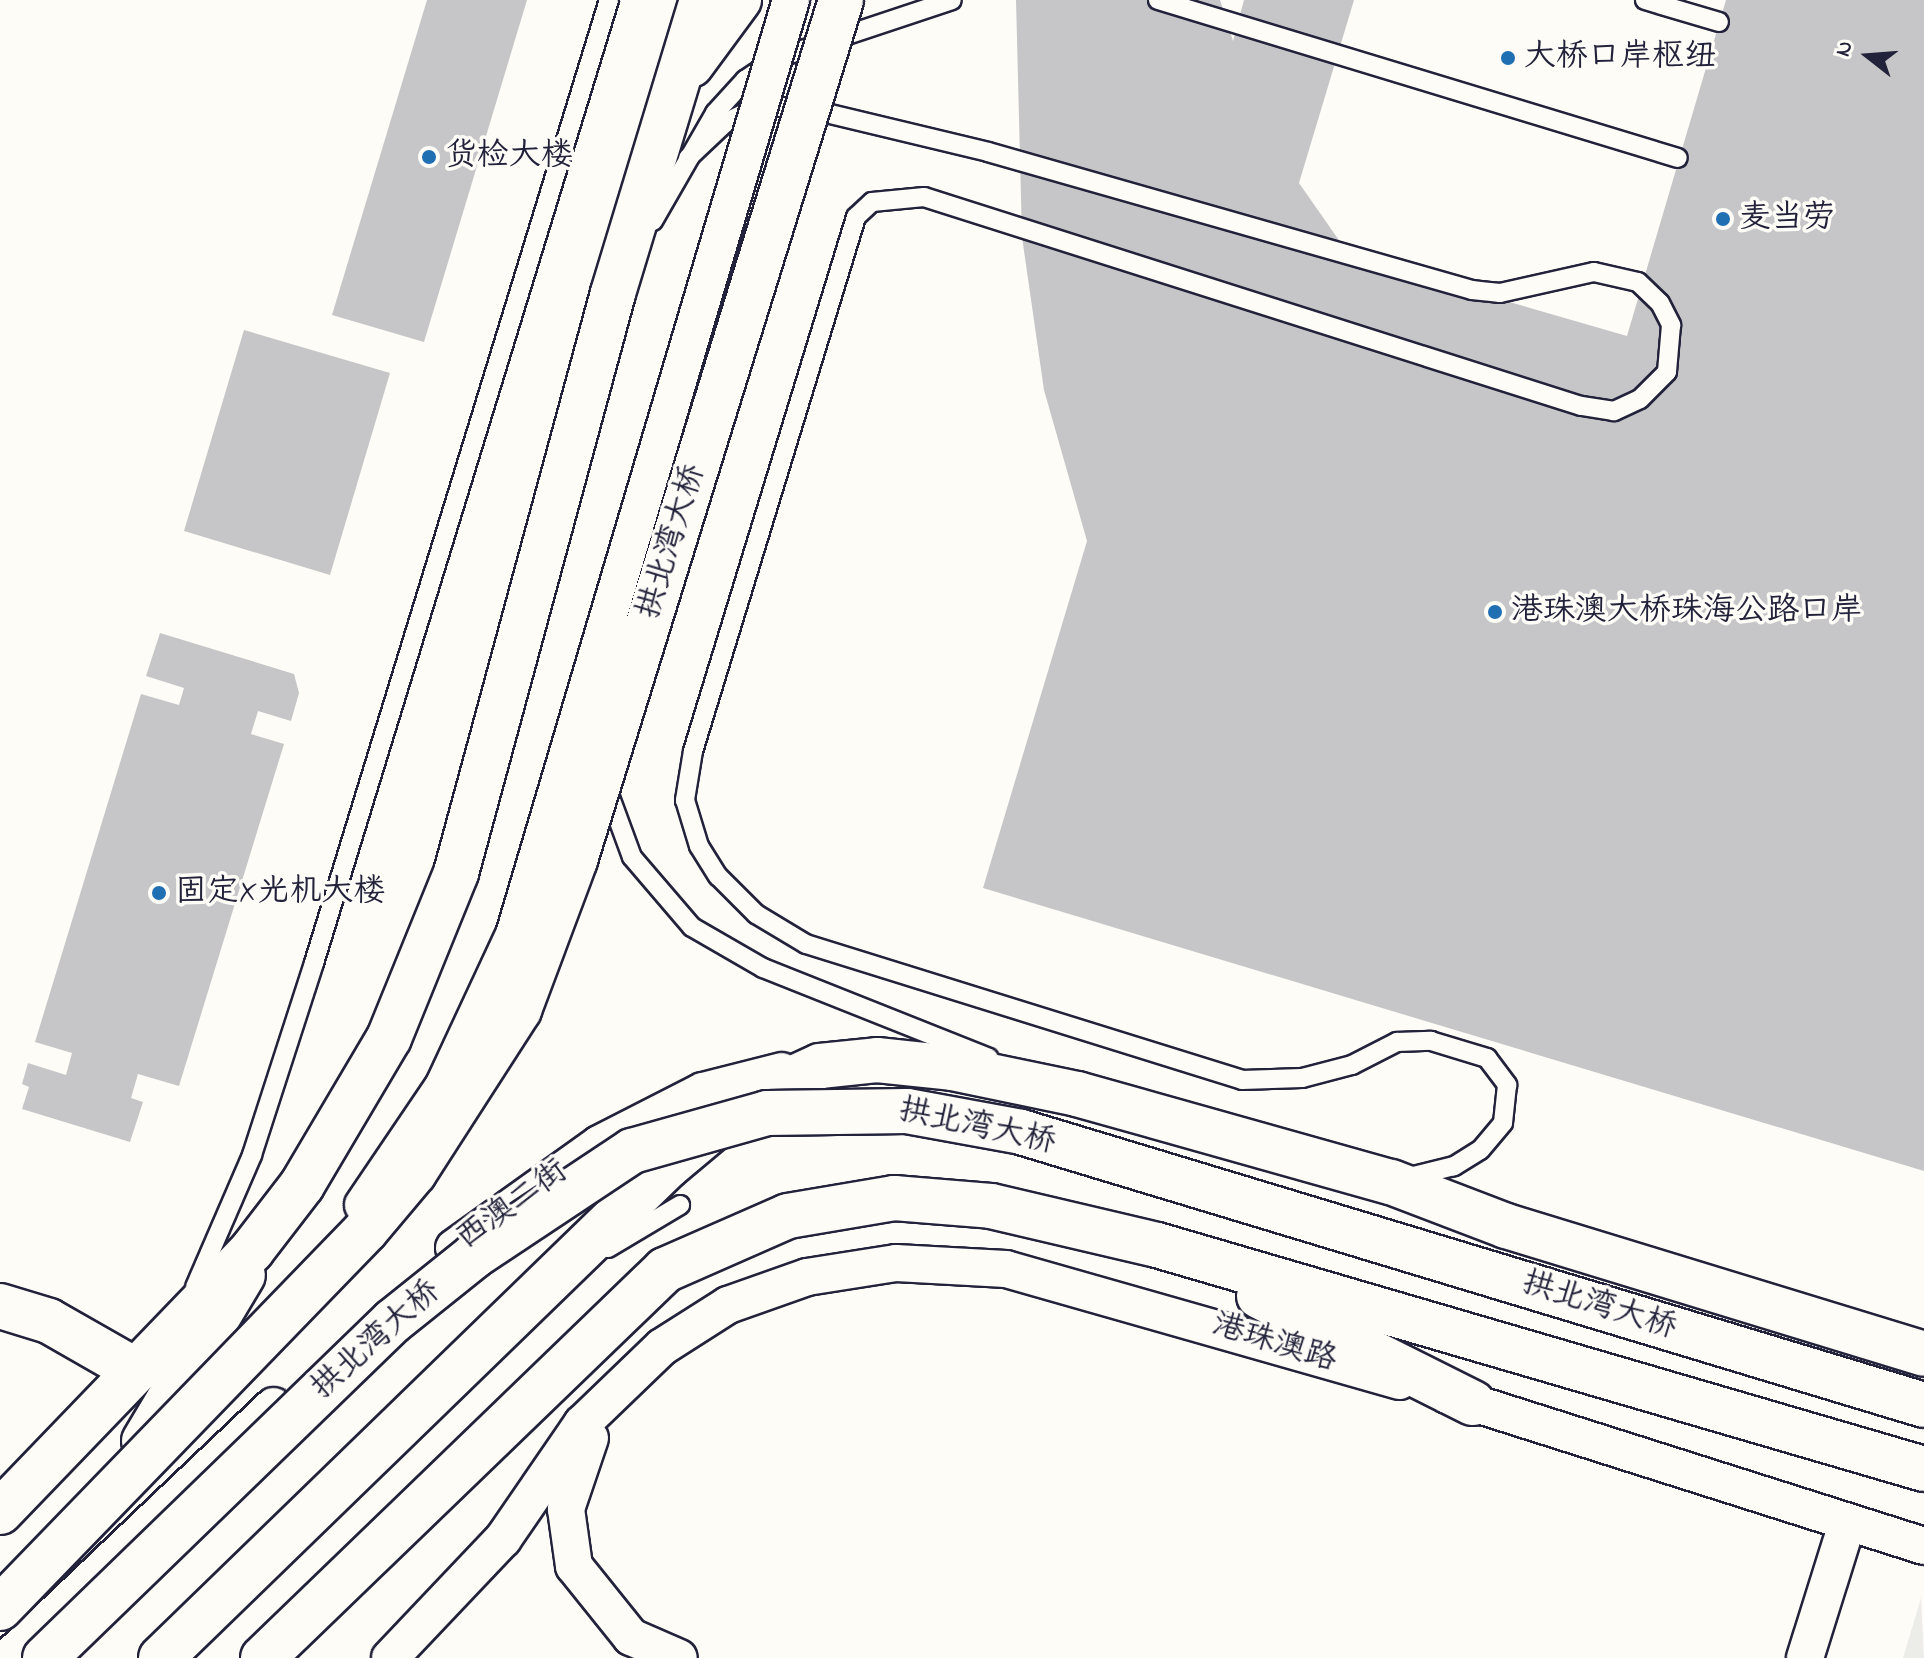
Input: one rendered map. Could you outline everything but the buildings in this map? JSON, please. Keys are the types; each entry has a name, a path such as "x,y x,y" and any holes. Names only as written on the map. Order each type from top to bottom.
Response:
{"main road":[{"name":"拱北湾大桥","path":"0,1608 366,1230 414,1173 519,1010 575,860 841,0"},
{"path":"144,1441 212,1334 252,1250 347,1115 424,959 456,873 613,293 674,86 717,8"},
{"path":"168,1651 536,1290 748,1099 820,1066 877,1060 952,1068 1077,1094 1391,1182 1506,1226 1924,1354"},
{"name":"拱北湾大桥","path":"45,1658 393,1321 474,1256 632,1151 767,1113 907,1111 1021,1132 1924,1405"},
{"path":"263,1658 627,1303 665,1270 708,1246 788,1216 894,1198 991,1206 1157,1245 1924,1469"},
{"path":"1157,1245 1473,1403"},
{"path":"0,1512 74,1438 178,1321 252,1250"},
{"path":"0,1306 49,1321 135,1370"}],"street":[{"path":"0,1584 144,1441 364,1204 407,1144 482,1012 514,935 600,659 791,0"},
{"name":"西澳二街","path":"8,1658 281,1401 480,1226 599,1144 703,1091 820,1066"},
{"name":"港珠澳路","path":"634,1375 696,1322 766,1290 849,1268 949,1262 1070,1283 1473,1403 1924,1546"},
{"path":"390,1658 493,1550 582,1424 634,1375"},
{"path":"634,1375 583,1452 570,1484 566,1531 574,1566 608,1616 631,1637 679,1658"},
{"path":"1805,1658 1847,1524"}],"lane":[{"path":"178,1321 252,1155 609,0"},
{"path":"916,9 934,0"},
{"path":"613,293 688,158 745,80 778,58 916,9 952,0"},
{"path":"1158,0 1678,158"},
{"path":"1645,0 1719,22"},
{"path":"688,158 725,123 757,107 801,107 988,152 1472,290 1500,293 1594,272 1638,282 1660,303 1671,325 1667,372 1640,399 1614,411 1566,402 924,197 885,197 856,217 685,780 699,846 718,876 781,933 1173,1063 1242,1080 1302,1078 1352,1065 1397,1042 1431,1041 1487,1058 1507,1085 1503,1123 1480,1150 1454,1166 1391,1182"},
{"path":"600,659 600,756 611,810 653,888 692,927 763,968 1077,1094"},
{"path":"536,1290 680,1205"}],"shaded area":[{"path":"1921,1598 1924,1658 1903,1658"}],"place":[{"name":"大桥口岸枢纽","path":"1508,58"},
{"name":"货检大楼","path":"429,157"},
{"name":"麦当劳","path":"1723,219"},
{"name":"港珠澳大桥珠海公路口岸","path":"1495,612"},
{"name":"固定X光机大楼","path":"159,893"}]}
